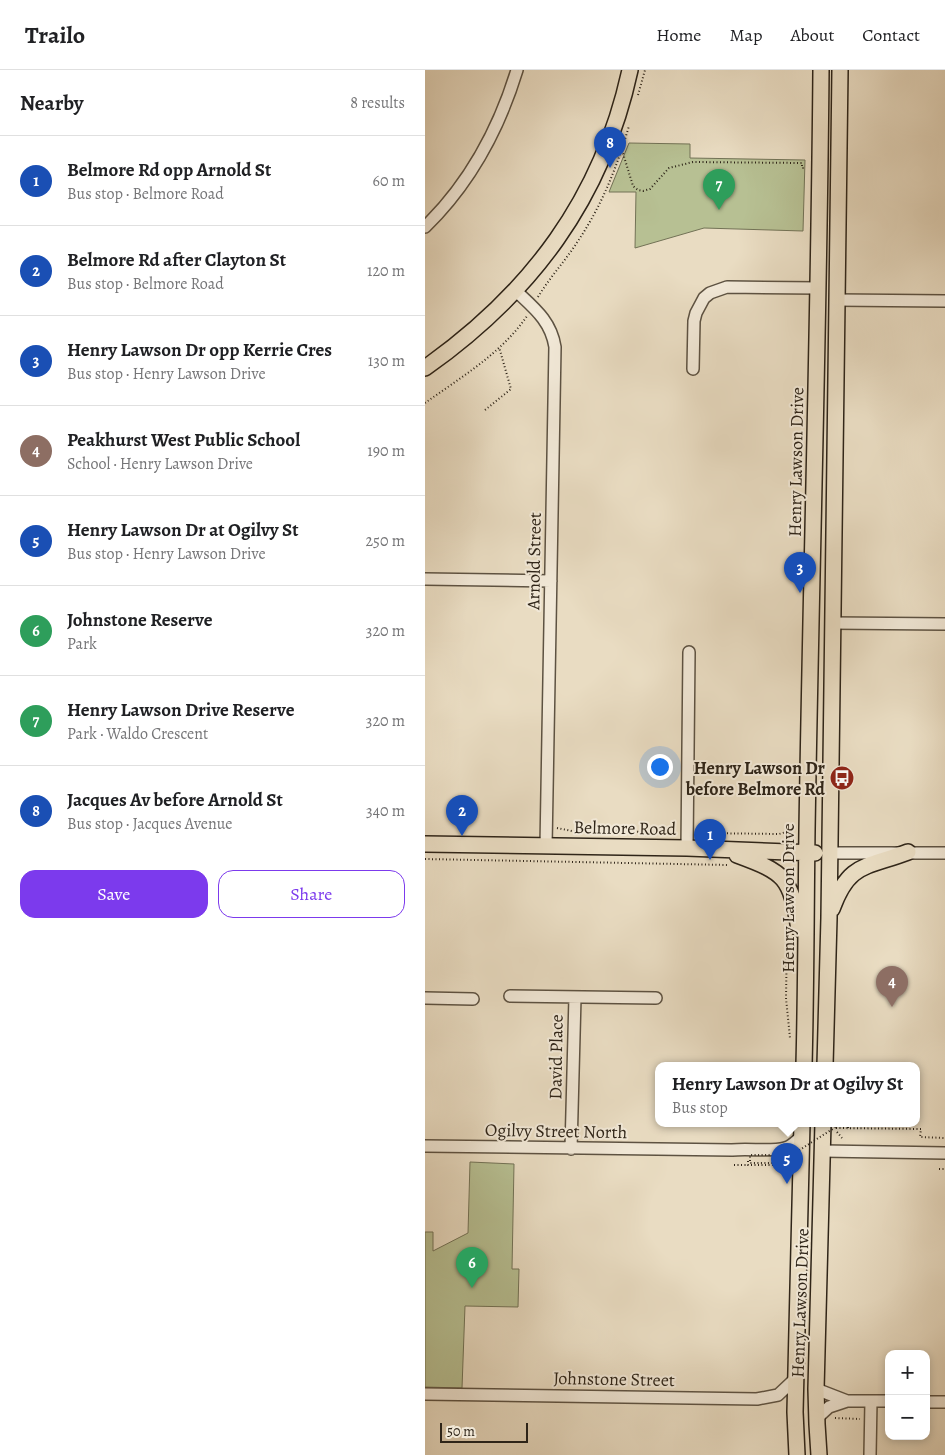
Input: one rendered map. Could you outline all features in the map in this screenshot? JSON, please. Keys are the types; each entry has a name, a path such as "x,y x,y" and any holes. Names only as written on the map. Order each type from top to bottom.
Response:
{"main road":[{"path":"425,368 475,330 516,291 559,236 591,181 613,128 630,70"},
{"name":"Henry Lawson Drive","path":"804,1062 821,70"},
{"path":"825,1062 829,918 840,70"},
{"name":"Belmore Road","path":"425,844 687,848 807,854 829,853"},
{"path":"721,849 771,868 785,880 793,895 807,972"},
{"path":"829,918 836,898 849,877 870,864 908,852"},
{"name":"Henry Lawson Drive","path":"819,1455 823,1416 816,1389 823,1127"},
{"name":"Henry Lawson Drive","path":"797,1455 795,1379 802,1130"}],"street":[{"path":"425,227 456,192 476,164 497,124 517,70"},
{"path":"693,369 694,321 699,304 710,293 727,287 818,288"},
{"name":"Arnold Street","path":"516,291 546,321 554,338 555,347 545,846"},
{"path":"836,300 945,301"},
{"path":"425,579 551,580"},
{"path":"832,623 945,624"},
{"path":"687,848 689,652"},
{"name":"Belmore Road","path":"829,853 945,853"},
{"name":"David Place","path":"510,996 656,998"},
{"name":"David Place","path":"571,1149 575,997"},
{"path":"425,998 473,999"},
{"name":"Ogilvy Street North","path":"425,1146 571,1149 783,1149 788,1147 802,1130"},
{"path":"823,1151 945,1153"},
{"name":"Johnstone Street","path":"425,1394 757,1399 778,1395 795,1379"},
{"path":"816,1389 847,1401"},
{"path":"823,1416 829,1407 847,1401 885,1401"},
{"path":"870,1455 871,1401"},
{"path":"930,1402 945,1402"}],"path":[{"path":"622,150 633,186 643,191 649,189 669,168 693,162 802,163 802,168 806,168"},
{"path":"485,410 511,390 499,347"},
{"path":"425,860 727,865"},
{"path":"787,935 786,998 791,1045"},
{"path":"775,1161 774,1155 751,1155 750,1163 779,1163 836,1127"},
{"path":"841,1138 834,1128 921,1129 921,1138 945,1138"},
{"path":"734,1165 748,1165"},
{"path":"939,1169 945,1169"},
{"path":"823,1416 837,1419 863,1419"}],"green space":[{"path":"629,143 690,144 690,158 805,160 803,231 704,228 635,248 636,192 609,192"},
{"path":"470,1162 514,1164 512,1269 519,1269 518,1307 465,1306 462,1388 425,1387 425,1232 433,1232 433,1251 468,1233"}],"place":[{"name":"Jacques Av before Arnold St","path":"610,168"},
{"name":"Henry Lawson Drive Reserve","path":"719,210"},
{"name":"Henry Lawson Dr opp Kerrie Cres","path":"800,593"},
{"name":"Henry Lawson Dr before Belmore Rd","path":"842,778"},
{"name":"Belmore Rd after Clayton St","path":"462,836"},
{"name":"Belmore Rd opp Arnold St","path":"710,860"},
{"name":"Peakhurst West Public School","path":"892,1007"},
{"name":"Henry Lawson Dr at Ogilvy St","path":"787,1184"},
{"name":"Johnstone Reserve","path":"472,1288"}]}
